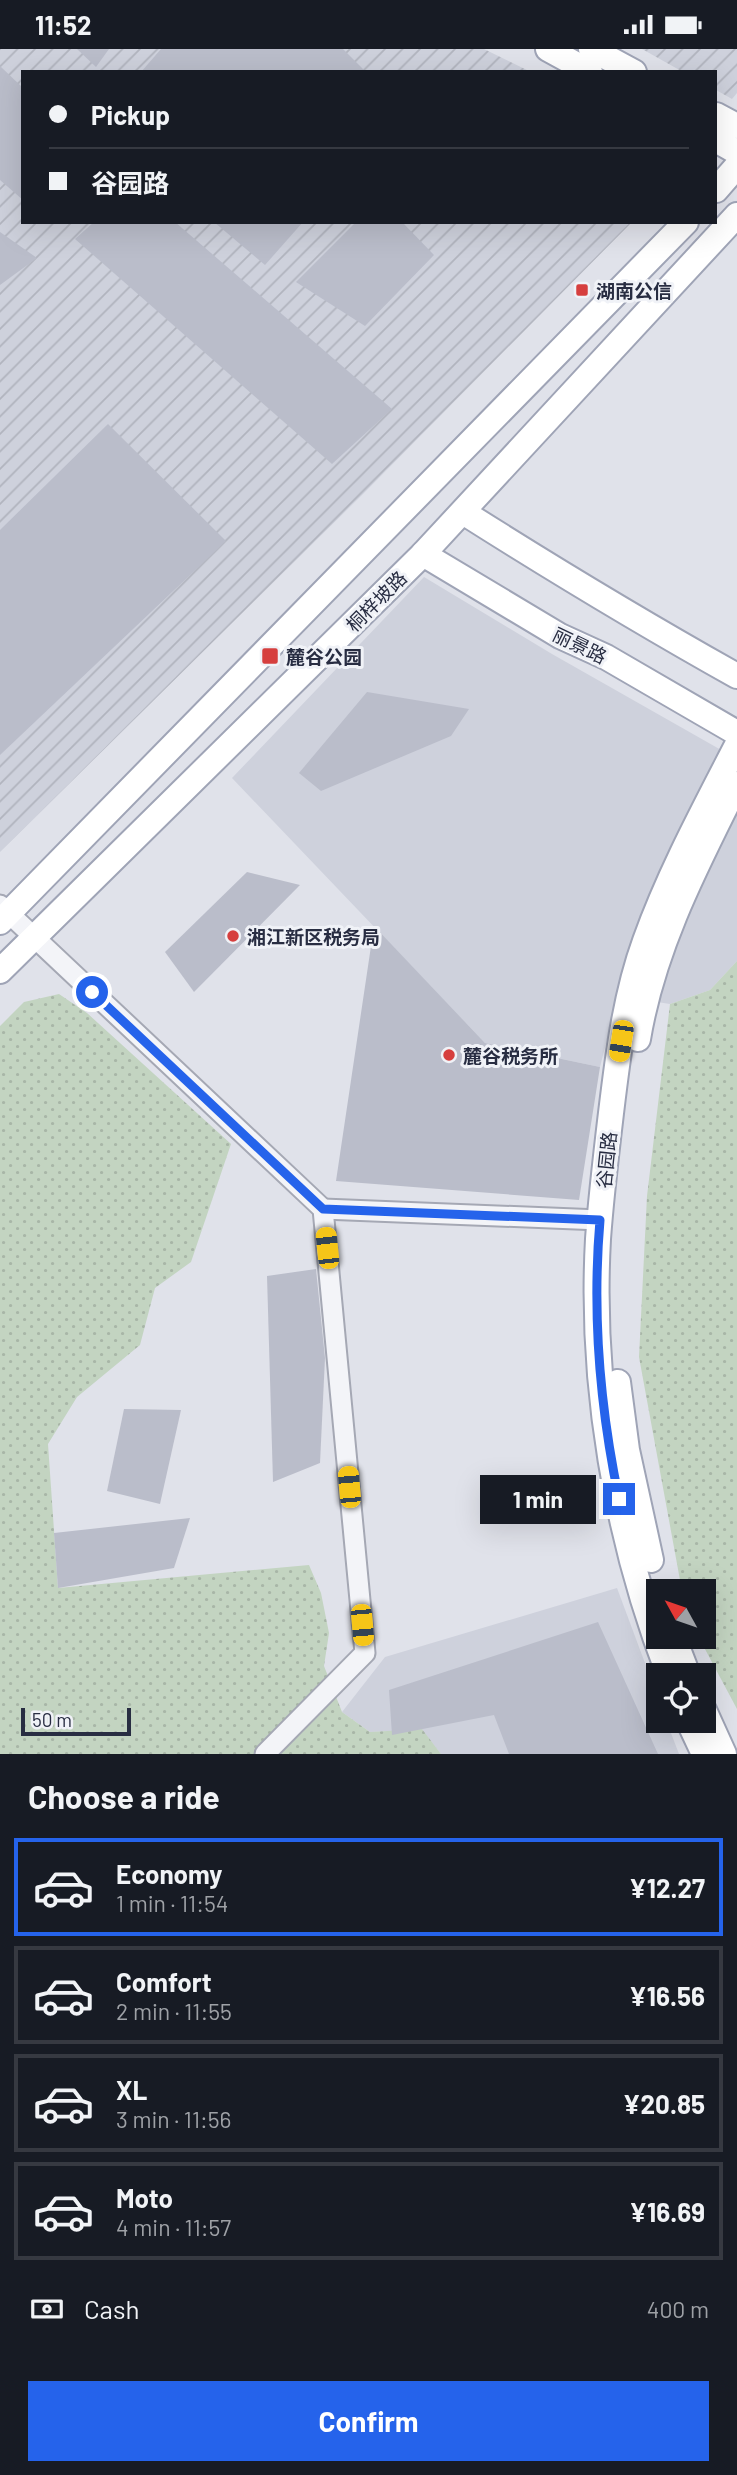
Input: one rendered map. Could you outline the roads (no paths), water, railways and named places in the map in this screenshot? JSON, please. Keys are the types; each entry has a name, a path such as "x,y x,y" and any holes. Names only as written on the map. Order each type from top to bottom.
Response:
{"main road":[{"path":"548,49 586,70"},
{"path":"591,49 630,70"},
{"path":"717,116 737,126"},
{"path":"717,141 737,152"},
{"path":"717,189 737,166"},
{"name":"桐梓坡路","path":"0,971 424,554 737,215"},
{"path":"3,913 684,224"},
{"path":"464,512 581,583 615,607 737,676"},
{"name":"丽景路","path":"424,554 560,636 606,657 737,733"},
{"name":"谷园路","path":"666,1663 641,1590 610,1455 602,1396 597,1297 600,1220 615,1083 634,977 645,941 666,890 737,745"},
{"name":"谷园路","path":"656,1579 639,1508 618,1391 614,1299 620,1182 633,1068 652,981 682,898 737,784"},
{"path":"694,1733 704,1754"},
{"path":"714,1733 724,1754"}],"street":[{"path":"3,913 34,938 323,1209 600,1220"},
{"path":"265,1754 365,1653 323,1209"}],"place":[{"name":"湖南公信","path":"582,290"},
{"name":"麓谷公园","path":"270,656"},
{"name":"湘江新区税务局","path":"233,936"},
{"name":"麓谷税务所","path":"449,1055"}]}
